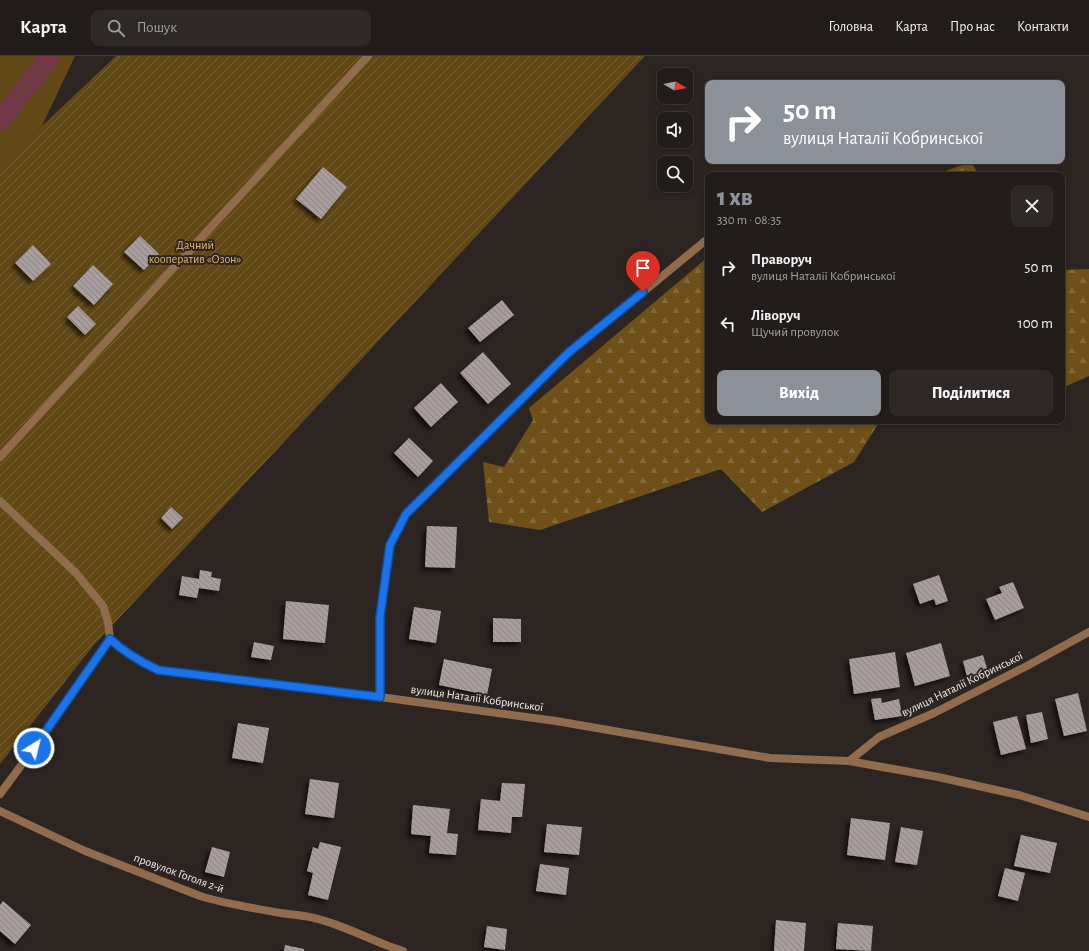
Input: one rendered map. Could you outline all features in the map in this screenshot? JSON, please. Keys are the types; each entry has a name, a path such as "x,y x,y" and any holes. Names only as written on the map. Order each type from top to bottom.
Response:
{"street":[{"path":"0,457 368,56"},
{"path":"380,697 380,617 390,545 406,514 568,353 704,241"},
{"path":"0,501 76,573 103,606 108,622 110,639 51,725 0,794"},
{"name":"вулиця Наталії Кобринської","path":"849,761 879,737 934,713 1025,667 1089,632"},
{"name":"вулиця Наталії Кобринської","path":"110,639 120,649 141,662 158,670 380,697 556,721 770,758 849,761 938,777 1019,795 1089,817"},
{"name":"провулок Гоголя 2-й","path":"0,811 85,851 200,896 240,906 314,918 335,924 403,951"}],"green space":[{"path":"0,56 75,56 42,126 0,174"},
{"name":"Дачний кооператив «Озон»","path":"116,56 645,56 93,646 0,764 0,174 42,126"},
{"path":"965,164 972,164 977,172 943,172"},
{"path":"705,260 705,424 878,424 854,462 762,512 721,469 540,530 489,522 483,462 504,467 533,420 529,408"},
{"path":"1089,269 1089,376 1065,387 1065,270"}],"building":[{"path":"323,167 347,187 321,219 296,199"},
{"path":"140,236 159,254 144,270 124,252"},
{"path":"33,245 51,264 33,281 15,263"},
{"path":"93,265 113,284 94,305 73,286"},
{"path":"502,300 514,315 480,342 468,328"},
{"path":"78,306 96,324 85,335 67,317"},
{"path":"483,352 511,384 488,404 460,373"},
{"path":"441,383 458,402 431,427 414,408"},
{"path":"409,438 433,461 418,477 394,453"},
{"path":"171,507 183,518 172,529 161,518"},
{"path":"427,526 457,527 455,568 425,567"},
{"path":"200,570 212,572 211,577 221,579 219,591 199,588 197,598 179,595 182,576 199,579"},
{"path":"939,575 948,601 936,605 934,599 920,604 913,584"},
{"path":"1013,582 1024,608 995,620 986,599 1002,593 999,587"},
{"path":"286,601 329,605 325,643 283,639"},
{"path":"414,607 441,611 436,643 409,639"},
{"path":"493,618 521,619 521,642 493,642"},
{"path":"254,642 274,646 271,660 251,657"},
{"path":"941,643 950,676 915,686 906,653"},
{"path":"895,652 900,687 854,694 849,659"},
{"path":"983,655 989,675 968,681 963,661"},
{"path":"444,659 492,669 487,695 439,685"},
{"path":"1078,693 1087,731 1064,736 1055,699"},
{"path":"881,698 882,703 899,699 902,716 875,720 871,699"},
{"path":"1042,712 1048,739 1031,743 1026,715"},
{"path":"1017,716 1026,749 1001,755 993,722"},
{"path":"238,723 269,728 263,763 232,758"},
{"path":"310,779 339,783 334,818 305,814"},
{"path":"502,783 525,784 522,817 512,817 511,833 478,830 481,799 500,801"},
{"path":"413,805 450,809 447,833 458,834 456,855 429,853 431,836 411,834"},
{"path":"851,818 890,823 885,860 847,855"},
{"path":"547,824 582,827 579,855 544,852"},
{"path":"901,827 923,831 917,865 895,862"},
{"path":"1021,835 1057,843 1050,873 1014,866"},
{"path":"320,842 341,847 328,900 308,895 313,873 307,871 313,847 318,849"},
{"path":"212,847 230,852 224,877 205,872"},
{"path":"540,864 569,868 566,895 536,891"},
{"path":"1005,868 1025,873 1018,901 998,896"},
{"path":"3,901 31,925 15,944 0,931 0,905"},
{"path":"776,920 806,923 804,951 774,951"},
{"path":"838,923 873,926 871,951 836,949"},
{"path":"487,926 507,929 505,950 484,947"},
{"path":"285,945 304,949 304,951 284,951"}],"waterway":[{"path":"0,121 51,56"}],"route":[{"path":"34,748 110,639 120,649 141,662 158,670 380,697 380,617 390,545 406,514 568,353 643,292"}]}
